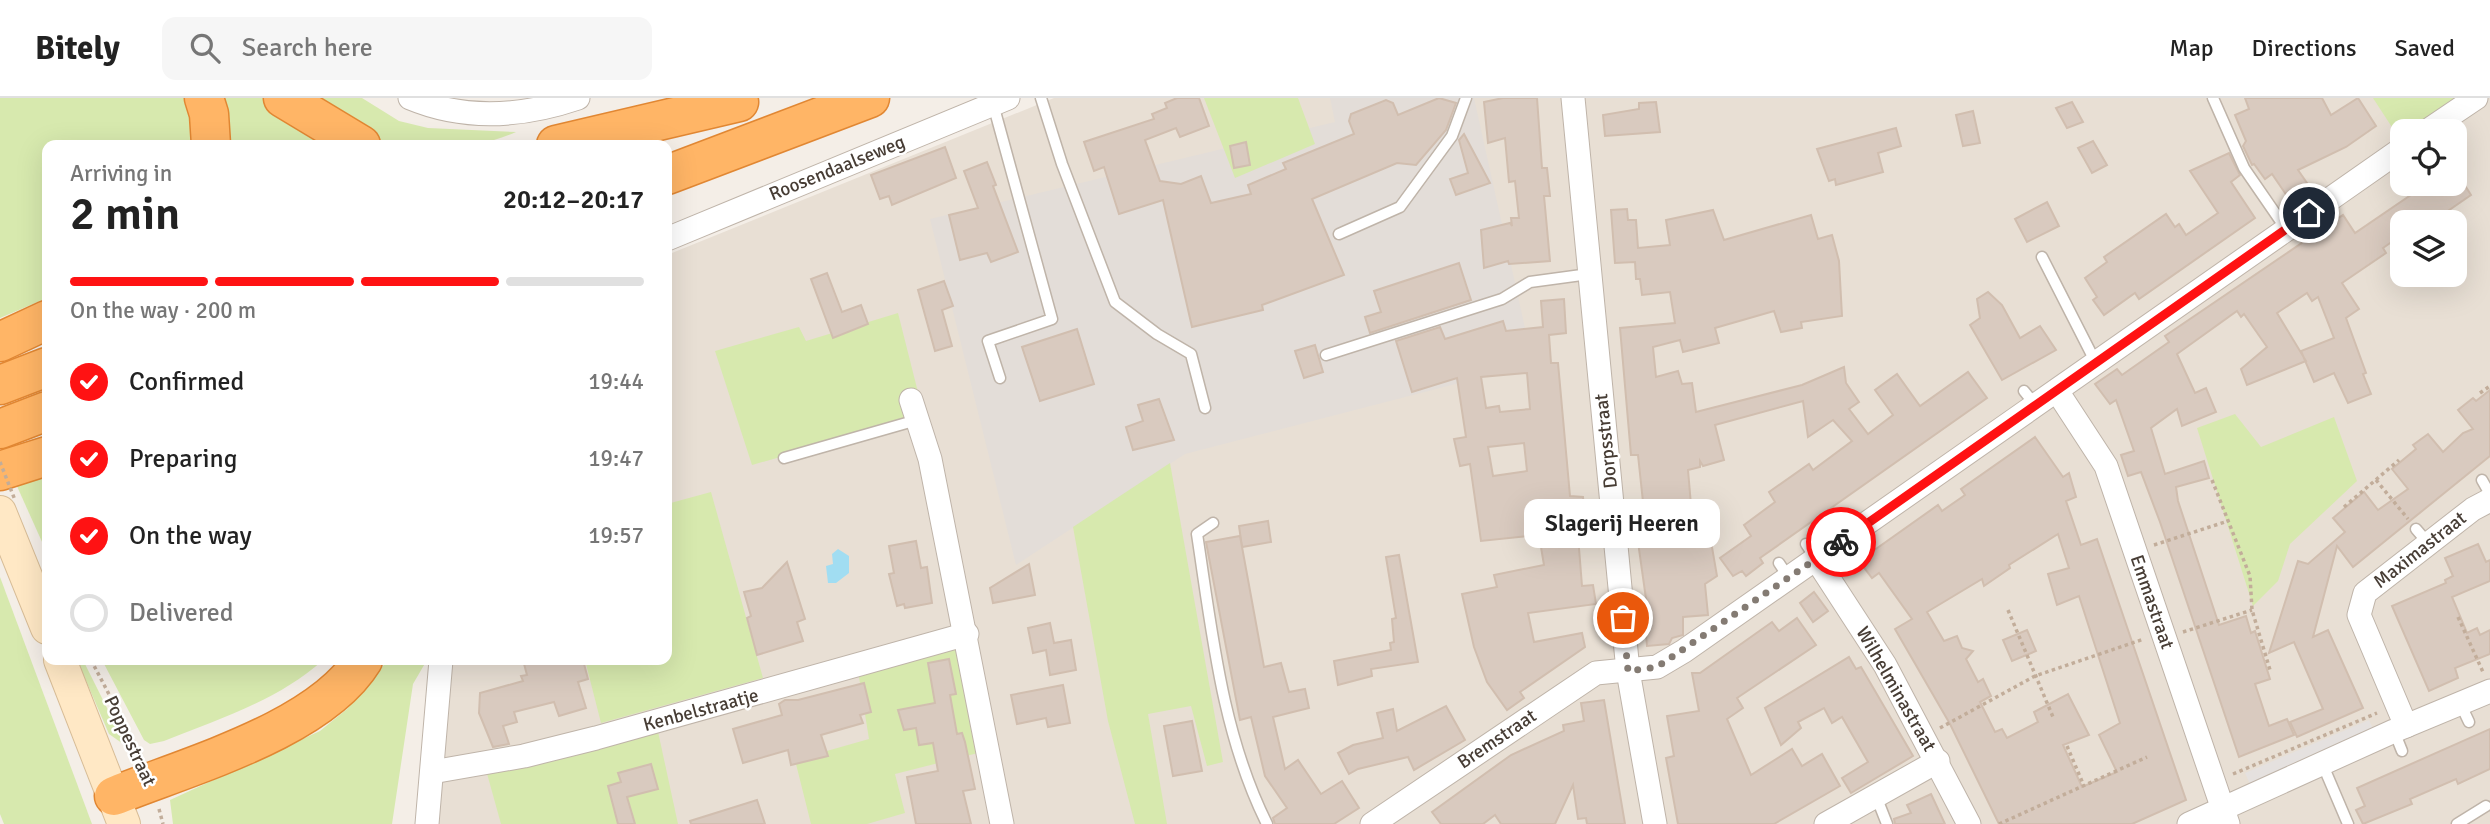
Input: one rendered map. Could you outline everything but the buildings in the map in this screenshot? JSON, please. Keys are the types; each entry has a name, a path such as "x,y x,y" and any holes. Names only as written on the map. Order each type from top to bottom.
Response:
{"highway":[{"path":"204,98 209,114 211,140"},
{"path":"283,98 353,140"},
{"path":"672,174 870,98"},
{"path":"577,140 745,100"},
{"path":"640,140 745,100"},
{"path":"672,189 785,131"},
{"path":"0,342 42,322"},
{"path":"0,385 42,369"},
{"path":"0,429 42,413"},
{"path":"5,494 42,461"},
{"path":"115,798 147,771 315,680 331,665"},
{"path":"147,771 292,723 330,696 358,665"}],"street":[{"path":"410,98 446,110 481,114 523,113 578,98"},
{"name":"Dorpsstraat","path":"1573,98 1628,671 1655,824"},
{"path":"2445,119 2476,98"},
{"name":"Roosendaalseweg","path":"672,237 1000,101"},
{"name":"Bremstraat","path":"1372,824 1596,673 1657,667 1675,657 1784,571 2030,398 2057,391 2390,157"},
{"name":"Emmastraat","path":"2057,391 2106,466 2225,817"},
{"path":"914,410 930,459 967,634 1002,824"},
{"path":"5,494 42,612"},
{"name":"Maximastraat","path":"2400,736 2359,615 2360,603 2365,593 2422,536 2487,499"},
{"name":"Wilhelminastraat","path":"1811,552 1885,665 1969,824"},
{"name":"Kenbelstraatje","path":"432,772 524,756 596,738 967,634"},
{"name":"Poppestraat","path":"62,665 115,798"},
{"path":"427,824 441,665"},
{"path":"2189,824 2225,817 2322,763 2465,712 2488,685"},
{"path":"1826,824 1938,761"}],"lane":[{"path":"1041,98 1062,164 1115,302 1191,354 1205,408"},
{"path":"1339,234 1400,207 1452,136 1466,98"},
{"path":"2213,98 2244,168 2286,229"},
{"path":"1000,101 1052,319 988,341 1000,378"},
{"path":"2042,257 2096,363"},
{"path":"1326,355 1502,299 1530,282 1589,274"},
{"path":"784,458 914,410"},
{"path":"1213,523 1197,534 1220,684 1249,789 1267,824"},
{"path":"2322,763 2348,824"},
{"path":"1876,796 1886,824"},
{"path":"2457,824 2486,806"}],"path":[{"path":"2480,393 2490,386"},
{"path":"2344,507 2399,460"},
{"path":"0,462 5,494"},
{"path":"2212,480 2250,576 2252,610 2270,670"},
{"path":"2376,480 2422,536"},
{"path":"2135,551 2228,521"},
{"path":"2008,610 2053,717"},
{"path":"1924,736 2035,676 2252,610"},
{"path":"2458,617 2488,685"},
{"name":"Poppestraat","path":"94,665 147,771 163,824"},
{"path":"2067,746 2084,786"},
{"path":"1999,824 2147,757"}],"shaded area":[{"path":"1054,98 2490,98 2490,824 438,824 450,665 672,665 672,253"},
{"path":"1330,98 1474,98 1533,364 1185,454 1016,565 930,219 1335,122"},
{"path":"2369,720 2374,731 2250,784 2245,773"}],"green space":[{"path":"0,98 189,98 197,140 42,140 42,300 0,318"},
{"path":"219,98 268,98 333,140 225,140"},
{"path":"305,98 362,98 399,121 428,128 516,132 494,140 381,140 343,123"},
{"path":"1204,98 1298,98 1315,144 1235,178"},
{"path":"2373,98 2463,98 2429,119 2390,119 2390,124"},
{"path":"898,313 924,416 752,465 715,351 799,327 806,341"},
{"path":"2235,414 2261,447 2334,417 2357,481 2290,544 2278,581 2253,606 2197,428"},
{"path":"1170,463 1223,762 1207,766 1191,706 1148,714 1167,824 1135,824 1108,721 1073,527"},
{"path":"42,474 42,542 16,484"},
{"path":"711,492 763,678 601,723 586,665 672,665 672,503"},
{"path":"0,577 92,824 4,824 0,814"},
{"path":"957,643 978,753 895,774 905,813 867,824 811,824 795,760 869,739 858,671"},
{"path":"79,665 86,665 126,746 109,734"},
{"path":"105,665 317,665 287,686 248,707 164,741 150,744 144,740"},
{"path":"384,665 424,665 413,684 392,824 173,824 170,800 320,731 347,709"},
{"path":"657,727 678,824 501,824 486,770"}],"water":[{"path":"838,549 849,556 849,573 836,583 828,583 826,566 833,564 832,554"}],"way so far":[{"path":"1623,618 1628,671 1657,667 1841,542"}],"place":[{"name":"Slagerij Heeren","path":"1623,618"}],"route":[{"path":"1841,542 2309,213"}]}
